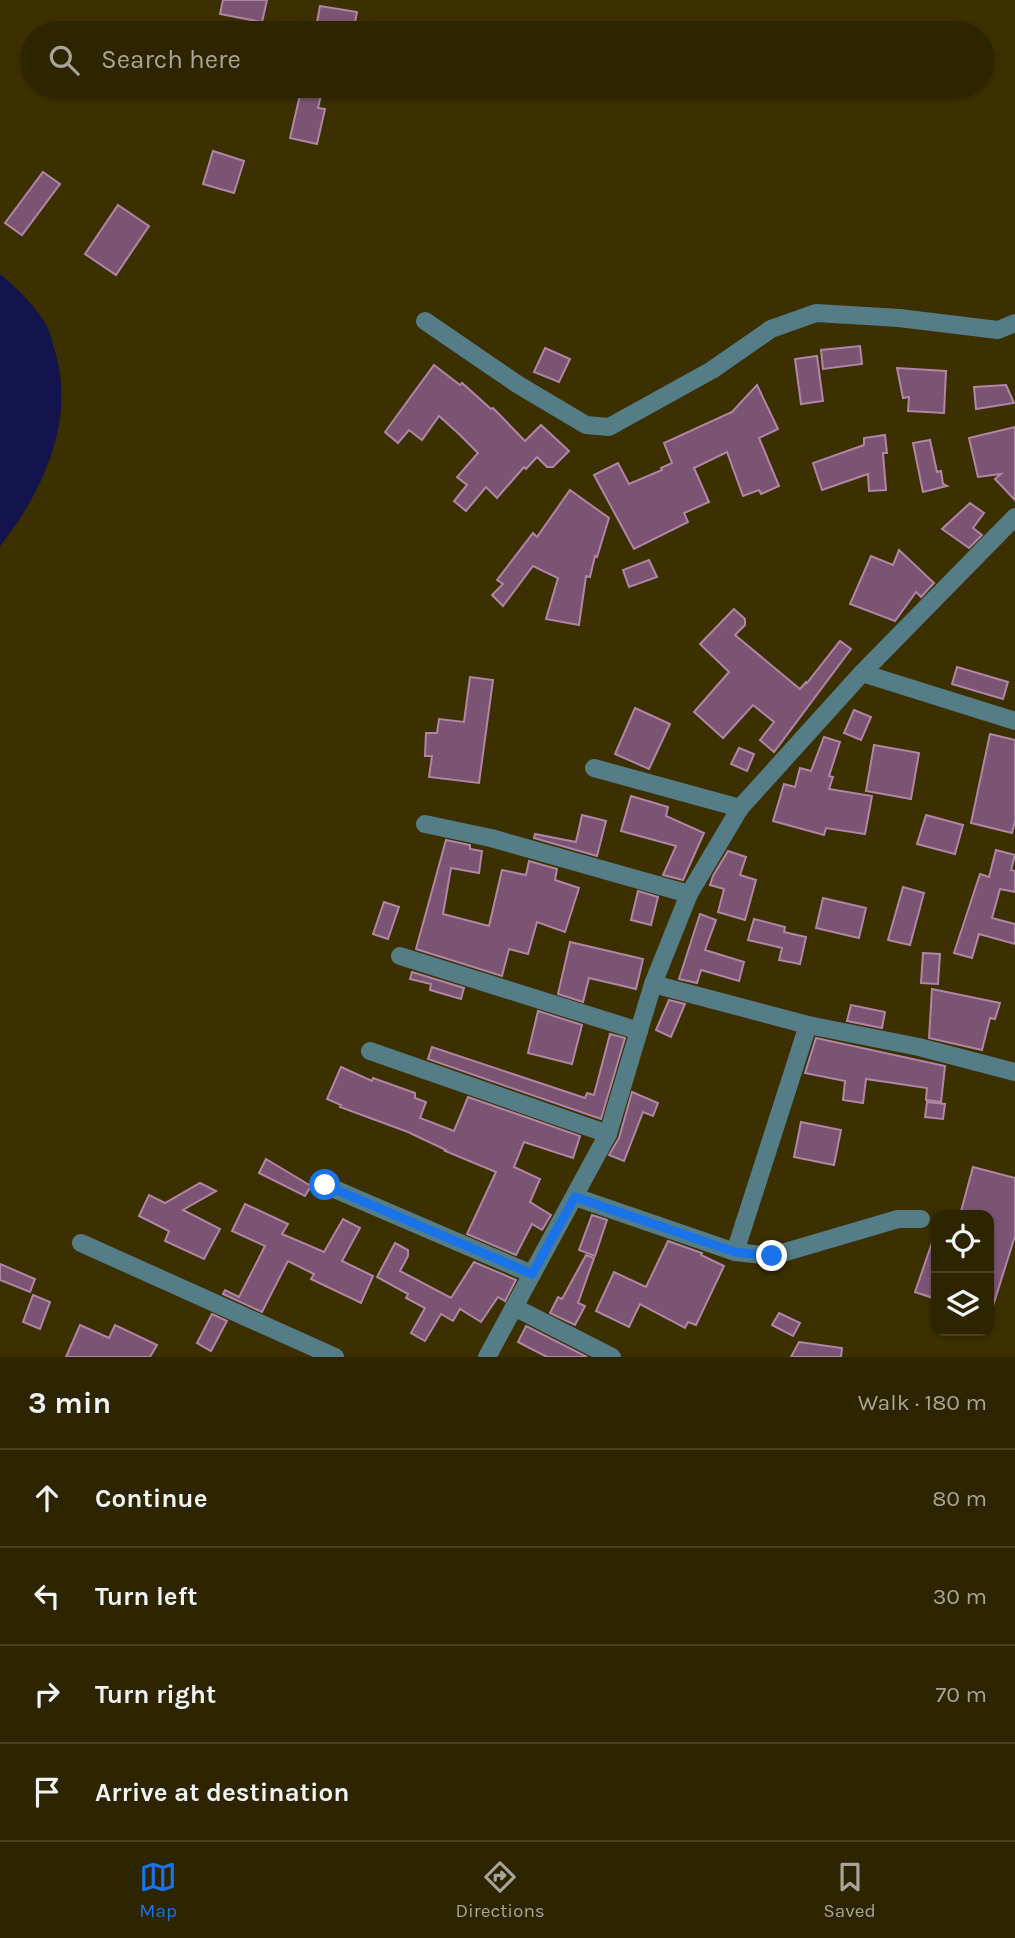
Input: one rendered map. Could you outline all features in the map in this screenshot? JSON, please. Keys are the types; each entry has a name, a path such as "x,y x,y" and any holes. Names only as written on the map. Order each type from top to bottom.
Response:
{"street":[{"path":"425,321 517,384 586,425 609,427 712,370 771,329 816,313 899,318 998,330 1015,323"},
{"path":"487,1357 608,1134 653,984 689,894 740,808 863,673 1015,517"},
{"path":"863,673 1015,721"},
{"path":"594,768 740,808"},
{"path":"425,824 491,838 689,894"},
{"path":"400,956 639,1031"},
{"path":"653,984 808,1025 919,1047 1015,1072"},
{"path":"735,1252 808,1025"},
{"path":"370,1051 608,1134"},
{"path":"325,1185 532,1274"},
{"path":"575,1197 735,1252 772,1256 898,1219 921,1219"},
{"path":"80,1243 335,1357"},
{"path":"514,1307 612,1357"}],"shaded area":[{"path":"0,274 29,302 48,328 60,377 61,403 52,454 42,479 16,525 0,546"}],"building":[{"path":"223,0 267,0 262,21 220,14"},
{"path":"320,6 357,12 355,21 317,21"},
{"path":"299,98 320,98 318,108 325,109 317,144 290,138"},
{"path":"213,151 244,161 234,193 203,184"},
{"path":"43,172 60,184 22,235 5,223"},
{"path":"118,205 149,226 116,275 85,254"},
{"path":"860,346 862,364 823,369 821,350"},
{"path":"545,348 570,359 559,382 534,372"},
{"path":"817,356 823,401 801,404 795,359"},
{"path":"434,365 493,408 525,441 541,425 569,451 553,467 547,467 537,457 526,469 524,467 497,498 486,487 466,511 454,501 467,485 457,477 478,453 459,434 439,416 422,440 409,430 398,443 385,432"},
{"path":"897,368 946,371 944,413 908,411 909,397 903,398"},
{"path":"757,385 778,429 759,438 779,486 761,494 759,490 743,496 727,452 694,468 709,502 684,513 688,522 634,549 594,475 618,463 629,484 662,470 661,468 672,463 664,443 732,412"},
{"path":"1006,385 1014,403 976,409 974,387"},
{"path":"1015,427 1015,500 995,479 1001,474 978,477 969,438"},
{"path":"885,435 887,453 883,453 886,490 869,491 868,474 822,490 813,463 864,445 864,438"},
{"path":"930,440 937,472 941,471 943,484 947,486 923,492 913,443"},
{"path":"570,490 609,518 590,577 586,576 579,625 546,619 558,578 533,566 503,606 492,595 503,584 497,580 533,533 537,537"},
{"path":"970,503 984,513 973,528 982,535 969,548 942,529"},
{"path":"899,550 934,583 921,597 916,592 895,621 850,604 871,556 893,565"},
{"path":"649,560 657,577 629,587 623,570"},
{"path":"734,609 745,619 745,625 735,635 800,689 840,641 851,649 774,752 760,740 774,722 753,705 723,738 694,712 729,672 700,644"},
{"path":"957,667 1008,682 1003,699 952,684"},
{"path":"470,677 493,680 479,783 429,777 432,756 425,756 426,733 437,733 439,719 464,722"},
{"path":"635,708 670,724 649,769 615,754"},
{"path":"854,710 871,717 861,740 844,733"},
{"path":"990,734 1015,740 1015,821 1012,833 971,823"},
{"path":"824,737 840,742 829,776 833,777 829,789 872,796 865,834 826,828 824,835 773,821 784,784 795,787 800,768 811,771"},
{"path":"874,745 919,753 911,799 866,791"},
{"path":"739,748 754,754 747,771 731,764"},
{"path":"631,796 668,807 666,816 704,833 683,880 663,875 676,846 621,831"},
{"path":"582,815 606,821 597,856 534,838 535,834 576,842"},
{"path":"926,815 963,825 955,854 917,844"},
{"path":"446,840 470,845 470,849 482,851 479,873 451,868 443,914 489,926 502,870 526,875 529,861 557,869 555,880 579,888 565,932 537,922 528,954 509,949 502,976 416,949"},
{"path":"996,850 1015,855 1011,870 1015,871 1015,892 1000,889 992,918 1015,924 1015,944 979,934 972,958 954,953 980,874 989,877"},
{"path":"728,851 746,857 740,875 756,880 745,920 718,912 724,889 710,885"},
{"path":"903,887 924,893 910,945 888,940"},
{"path":"638,891 658,897 651,925 631,920"},
{"path":"823,898 866,908 859,938 816,928"},
{"path":"384,902 399,907 388,939 373,934"},
{"path":"700,914 716,920 705,950 744,962 739,981 701,970 697,983 679,979"},
{"path":"754,919 785,927 784,932 806,937 800,964 779,960 782,948 748,940"},
{"path":"570,942 643,959 636,989 589,978 583,1002 558,994"},
{"path":"923,953 940,954 938,984 921,983"},
{"path":"412,972 464,988 461,999 430,990 431,984 410,979"},
{"path":"932,989 1000,1003 995,1019 990,1018 982,1050 929,1038"},
{"path":"669,1000 685,1004 671,1037 656,1030"},
{"path":"851,1005 885,1012 882,1028 847,1021"},
{"path":"538,1011 582,1025 572,1064 528,1053"},
{"path":"610,1034 625,1038 601,1119 428,1059 432,1047 585,1098 587,1093 594,1095"},
{"path":"816,1038 945,1066 941,1102 926,1100 927,1088 866,1079 863,1103 843,1100 845,1081 805,1073"},
{"path":"341,1067 372,1081 373,1078 415,1093 415,1098 426,1102 420,1118 454,1131 468,1097 580,1136 573,1158 524,1142 514,1167 540,1179 530,1202 551,1215 542,1230 532,1224 516,1255 467,1234 496,1172 408,1132 340,1107 341,1105 327,1099"},
{"path":"632,1092 658,1103 653,1116 643,1112 624,1161 609,1155 619,1138"},
{"path":"927,1102 945,1104 943,1119 925,1117"},
{"path":"801,1122 841,1130 834,1165 794,1157"},
{"path":"266,1159 311,1186 305,1196 259,1173"},
{"path":"973,1167 1015,1178 1015,1236 994,1303 994,1210 961,1210"},
{"path":"200,1183 216,1191 183,1210 220,1229 204,1259 165,1241 169,1231 139,1216 149,1195 165,1203"},
{"path":"245,1204 288,1224 282,1234 324,1252 343,1219 360,1228 342,1261 373,1276 361,1303 311,1279 314,1274 288,1261 262,1312 223,1294 225,1290 239,1297 265,1246 232,1231"},
{"path":"592,1215 607,1220 595,1256 579,1250"},
{"path":"668,1241 702,1253 701,1255 724,1266 696,1325 688,1322 685,1328 640,1304 629,1327 596,1311 614,1272 646,1287"},
{"path":"395,1243 408,1250 408,1256 400,1271 451,1298 474,1262 516,1280 505,1301 498,1297 481,1322 460,1309 453,1321 441,1314 425,1341 411,1333 425,1308 406,1298 408,1294 377,1277"},
{"path":"931,1246 931,1297 915,1292"},
{"path":"586,1255 594,1258 578,1303 585,1306 575,1325 550,1313 558,1297 562,1299"},
{"path":"0,1264 35,1279 30,1292 0,1280"},
{"path":"33,1295 50,1302 40,1329 23,1322"},
{"path":"779,1313 800,1323 793,1336 772,1325"},
{"path":"212,1314 227,1321 211,1351 197,1343"},
{"path":"80,1325 109,1338 115,1325 157,1345 150,1357 66,1357"},
{"path":"526,1326 587,1357 547,1357 518,1342"},
{"path":"799,1342 842,1348 841,1357 791,1357"}],"route":[{"path":"325,1185 532,1274 575,1197 735,1252 772,1256"}]}
